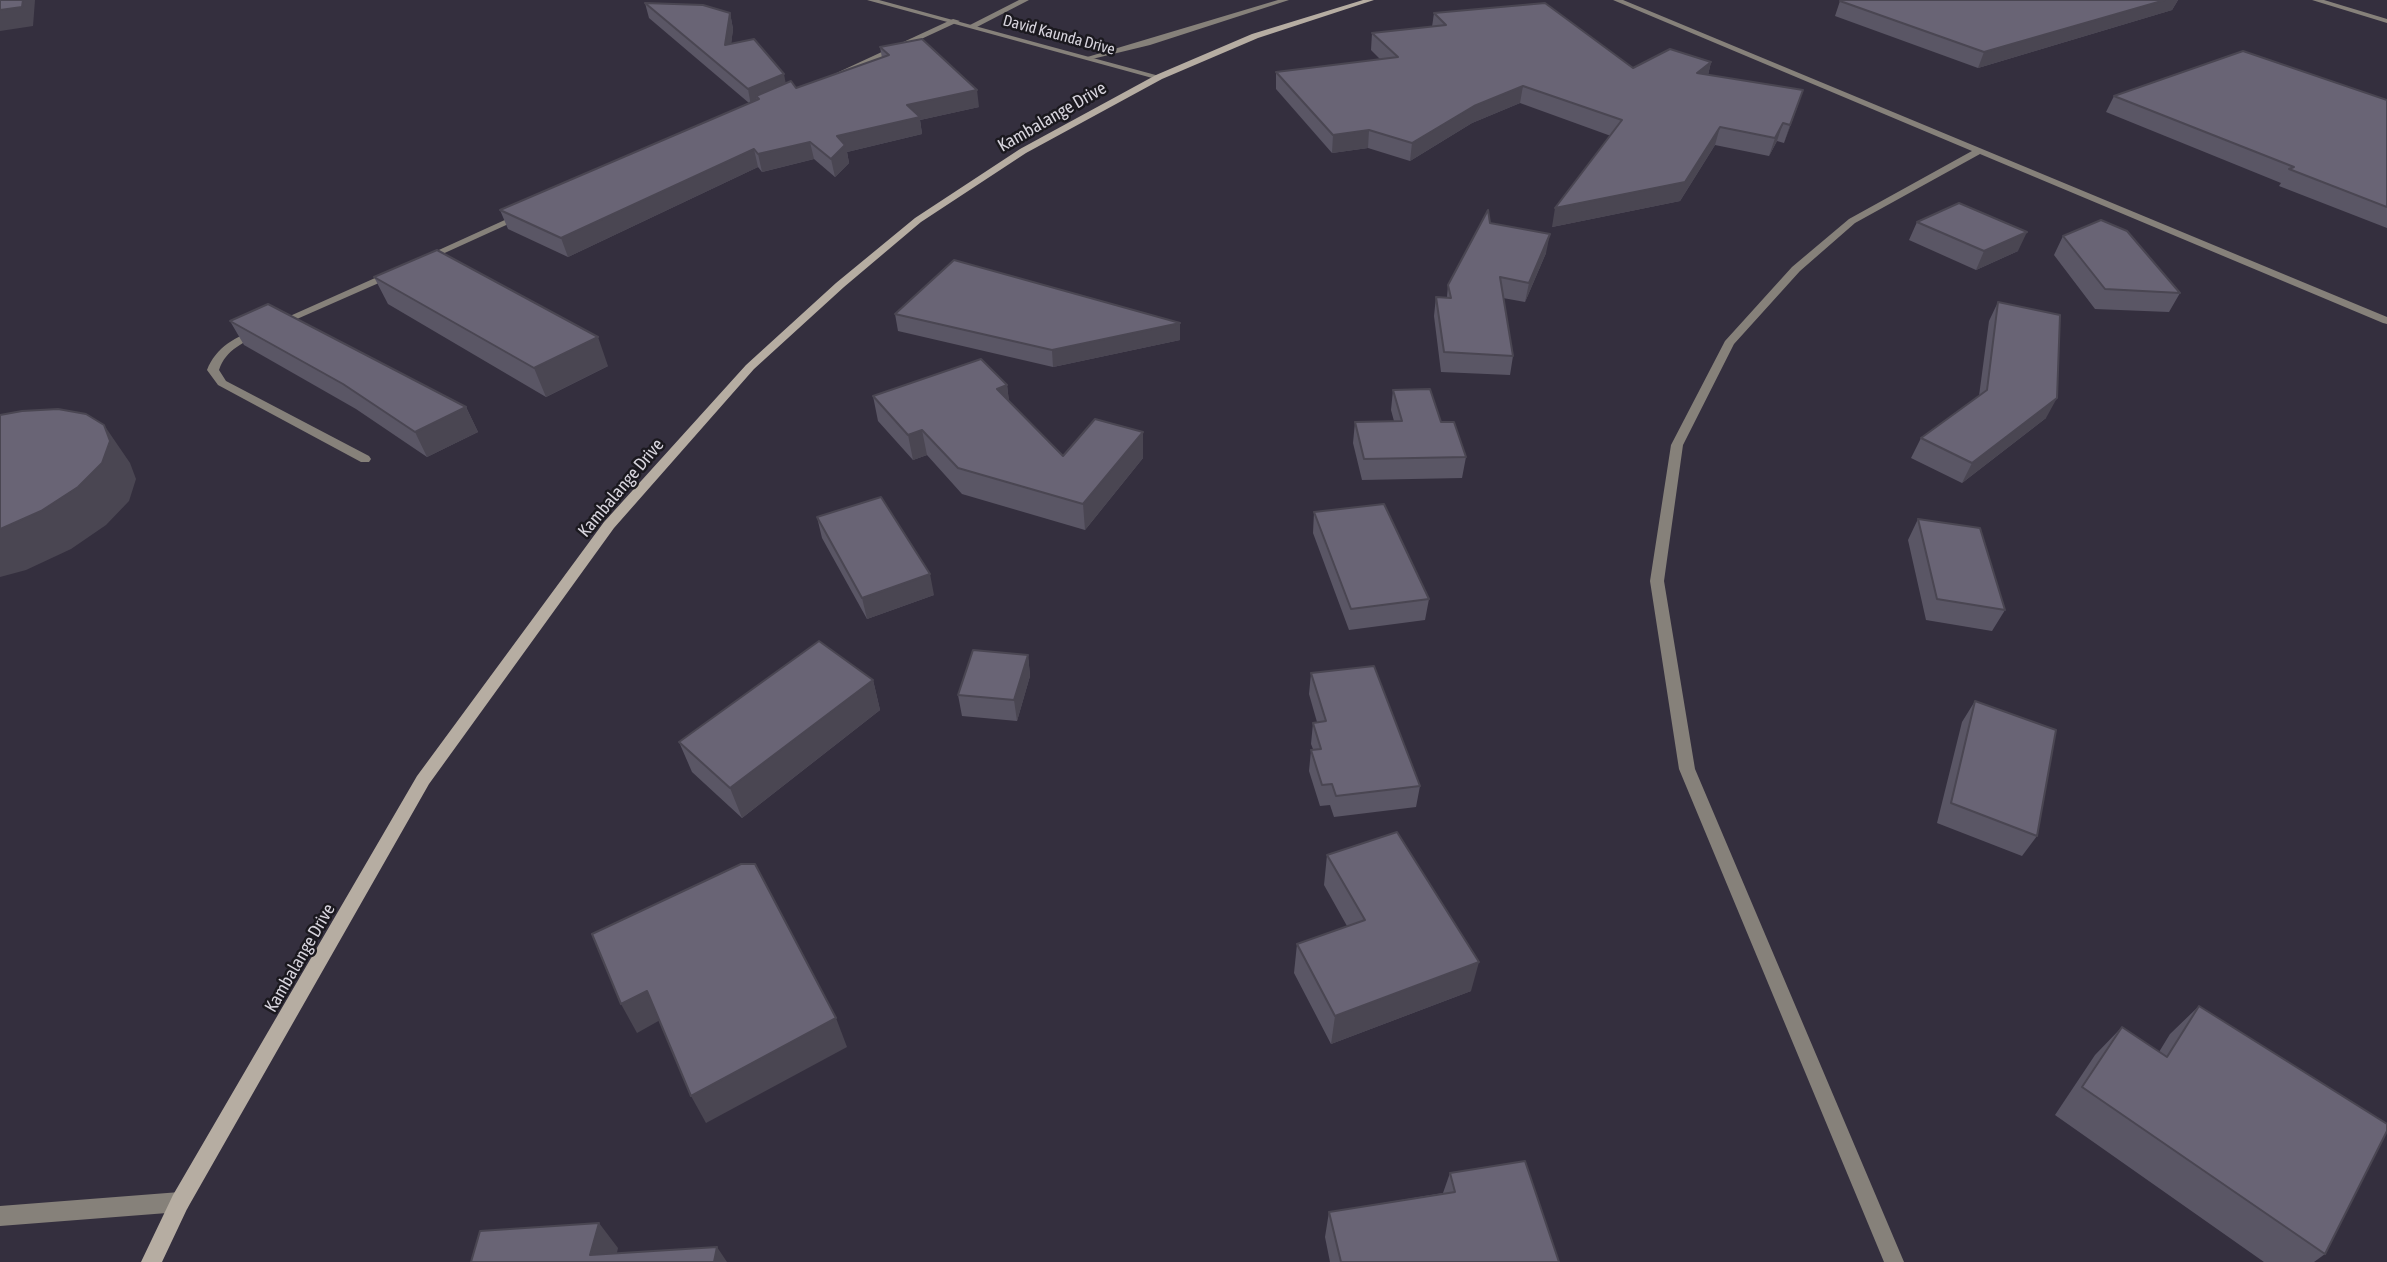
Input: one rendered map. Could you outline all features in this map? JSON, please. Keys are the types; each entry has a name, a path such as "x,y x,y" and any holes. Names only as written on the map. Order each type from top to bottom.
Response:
{"street":[{"name":"David Kaunda Drive","path":"871,0 1159,77"},
{"path":"972,26 1025,0"},
{"path":"1088,58 1147,43 1285,0"},
{"name":"Kambalange Drive","path":"151,1262 180,1202 423,780 609,525 750,367 840,285 918,220 1023,151 1159,77 1255,36 1370,0"},
{"path":"1617,0 2387,321"},
{"path":"2316,0 2387,21"},
{"path":"828,79 956,22"},
{"path":"1894,1262 1687,769 1657,581 1677,445 1729,343 1796,269 1852,221 1979,150"},
{"path":"365,459 222,383 213,370 217,356 232,344 536,209"},
{"path":"0,1216 180,1202"}],"building":[{"path":"0,0 23,0 22,7 0,10"},
{"path":"2165,0 1984,52 1840,1"},
{"path":"645,3 703,5 730,13 725,45 754,39 784,74 748,89"},
{"path":"1545,3 1633,68 1670,49 1711,62 1697,73 1803,90 1790,125 1783,123 1775,138 1720,127 1685,182 1555,208 1622,120 1523,86 1474,106 1412,143 1369,130 1333,135 1276,72 1398,57 1372,33 1446,25 1434,13"},
{"path":"922,39 977,90 907,105 920,117 837,136 845,145 831,159 810,142 758,154 754,149 561,238 500,210 759,99 756,96 791,81 796,88 889,55 880,47"},
{"path":"2243,51 2387,100 2387,207 2114,96"},
{"path":"1959,203 2027,232 1984,251 1917,222"},
{"path":"1488,210 1490,223 1550,234 1529,283 1500,277 1513,356 1444,352 1436,297 1451,298 1448,285"},
{"path":"2101,220 2127,231 2180,293 2105,289 2063,236"},
{"path":"437,250 598,337 534,368 374,277"},
{"path":"954,260 1180,323 1052,350 895,314"},
{"path":"1998,302 2060,315 2057,398 1972,463 1921,438 1987,390"},
{"path":"268,304 466,407 415,432 343,384 230,321"},
{"path":"981,359 1007,385 997,389 1063,456 1095,419 1143,432 1083,504 958,468 922,430 908,435 873,396"},
{"path":"1430,389 1441,422 1454,422 1466,457 1364,459 1355,422 1402,421 1393,390"},
{"path":"58,409 86,414 104,425 110,441 102,463 78,487 41,511 0,529 0,415"},
{"path":"881,497 930,574 862,598 817,517"},
{"path":"1384,504 1429,599 1351,609 1314,512"},
{"path":"1918,519 1980,528 2005,610 1937,599"},
{"path":"819,641 873,680 730,788 679,742"},
{"path":"973,650 1028,655 1014,700 958,695"},
{"path":"1374,666 1420,786 1336,796 1332,784 1322,785 1311,750 1321,749 1313,723 1326,721 1311,673"},
{"path":"1975,701 2056,730 2037,836 1951,803"},
{"path":"1397,832 1479,962 1335,1016 1297,944 1365,920 1327,855"},
{"path":"741,864 755,864 836,1018 691,1096 647,991 621,1004 592,934"},
{"path":"2199,1006 2387,1124 2387,1131 2325,1254 2082,1087 2122,1027 2167,1057"},
{"path":"1525,1161 1559,1262 1341,1262 1329,1212 1455,1192 1450,1173"},
{"path":"599,1223 590,1255 717,1247 714,1262 471,1262 480,1231"}]}
